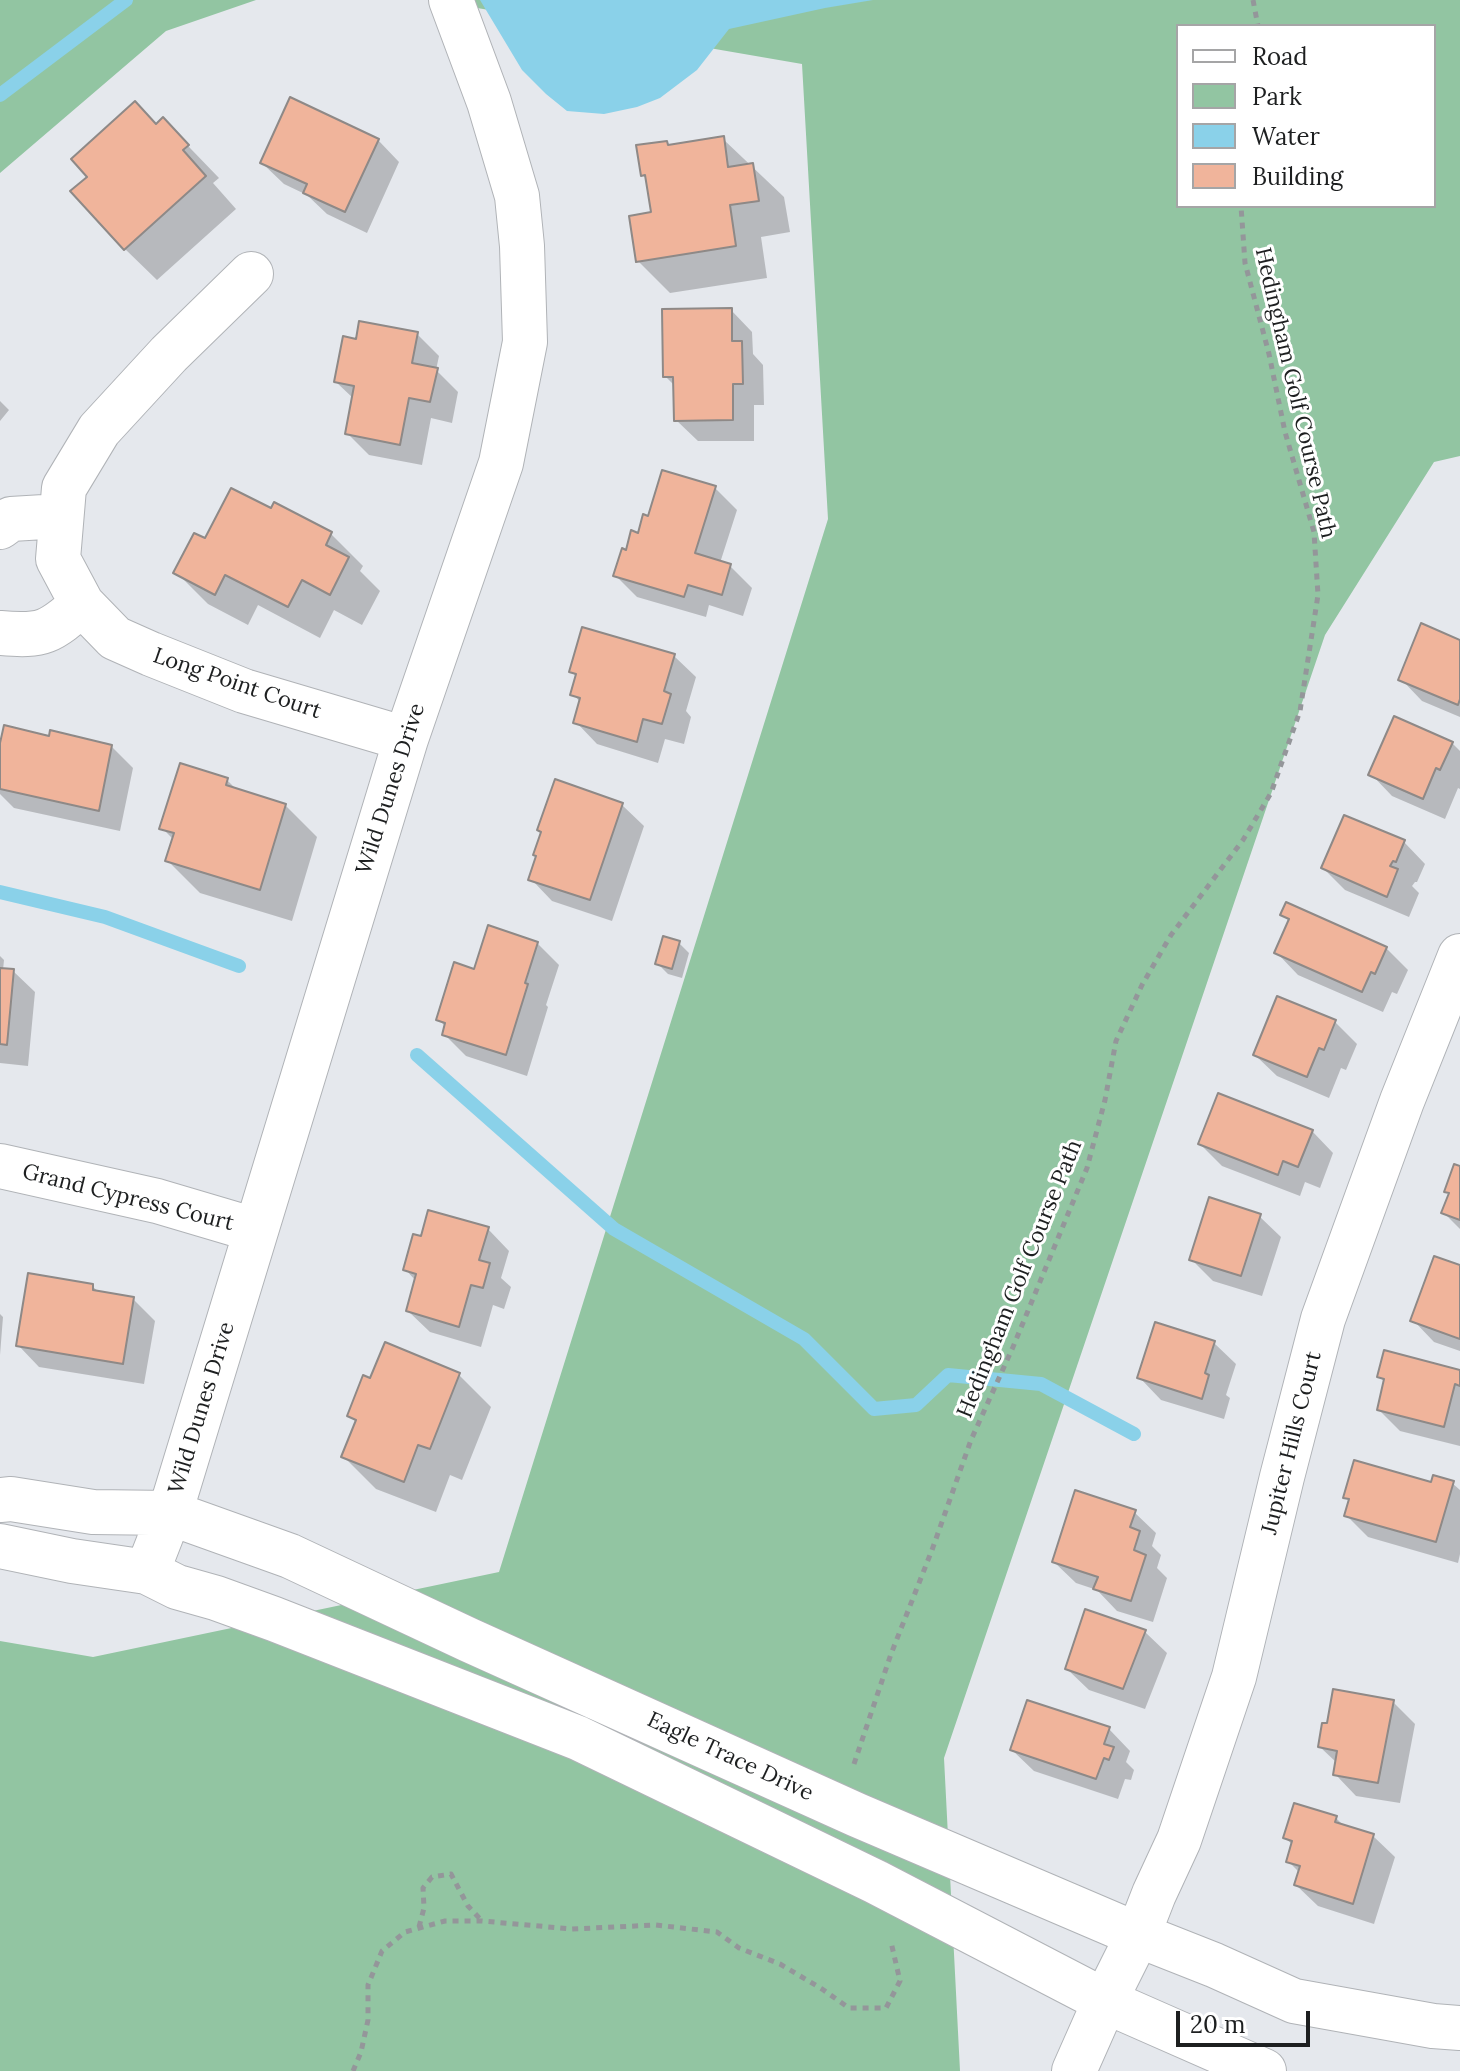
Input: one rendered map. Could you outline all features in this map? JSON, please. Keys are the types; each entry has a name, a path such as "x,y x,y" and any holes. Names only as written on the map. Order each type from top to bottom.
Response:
{"street":[{"name":"Wild Dunes Drive","path":"147,1572 170,1513 406,739 501,463 525,342 517,196 489,102 451,0"},
{"name":"Long Point Court","path":"251,274 169,354 99,430 64,488 58,559 82,604 115,638 244,691 406,739"},
{"path":"0,527 11,519 61,516"},
{"path":"0,633 28,635 56,627 82,604"},
{"name":"Jupiter Hills Court","path":"1074,2071 1179,1840 1234,1677 1323,1319 1402,1101 1460,956"},
{"name":"Grand Cypress Court","path":"0,1166 157,1201 255,1230"},
{"name":"Eagle Trace Drive","path":"0,1500 93,1512 170,1513 290,1556 857,1815 1294,2001 1460,2028"},
{"path":"0,1546 147,1572 177,1587 274,1619 578,1738 876,1882 1105,2001 1264,2071"}],"path":[{"path":"1253,0 1258,24"},
{"name":"Hedingham Golf Course Path","path":"854,1773 854,1764 891,1654 971,1440 1087,1168 1105,1100 1116,1041 1142,985 1171,935 1243,840 1271,793 1300,711 1318,595 1314,532 1285,432 1245,263 1241,208"},
{"path":"419,1928 424,1908 423,1888 432,1877 451,1874 468,1906 482,1921"},
{"path":"353,2071 368,2020 368,1985 382,1951 405,1932 445,1921 572,1929 656,1925 717,1932 739,1948 790,1970 849,2008 886,2008 900,1981 891,1939"}],"green space":[{"path":"0,0 256,0 166,31 0,173"},
{"path":"431,0 1460,0 1460,456 1434,462 1325,635 944,1758 960,2071 0,2071 0,1641 93,1657 499,1572 828,519 802,64"}],"water":[{"path":"480,0 873,0 729,29 697,70 660,98 604,114 567,111 546,94 522,70"}],"building":[{"path":"290,97 379,139 345,212 303,193 307,184 260,163"},
{"path":"135,101 156,124 163,117 189,145 183,150 206,176 124,250 70,191 87,177 71,159"},
{"path":"724,136 728,167 753,163 759,201 730,205 736,246 636,262 629,216 651,212 636,145 667,141 668,145"},
{"path":"732,308 732,341 742,341 743,384 733,384 733,420 674,421 673,377 663,377 662,309"},
{"path":"359,321 418,332 412,363 438,368 430,402 409,398 400,445 345,434 354,386 334,382 343,336 356,339"},
{"path":"662,470 716,486 695,553 731,564 722,595 688,585 684,597 613,576 622,548 626,550 631,530 638,533 643,514 648,516"},
{"path":"231,488 271,508 274,502 332,532 326,545 349,557 330,595 302,580 288,607 225,575 215,595 173,573 194,533 205,538"},
{"path":"1421,623 1460,640 1458,705 1398,680"},
{"path":"582,627 675,654 664,691 671,694 662,724 643,719 637,742 573,723 580,698 570,695 576,674 569,672"},
{"path":"1394,716 1453,742 1440,770 1436,768 1423,799 1368,775"},
{"path":"4,725 49,736 50,730 112,745 99,811 0,789 0,743"},
{"path":"180,763 228,778 226,785 286,804 260,890 165,861 174,833 159,829"},
{"path":"555,779 623,803 590,900 528,880 541,832 537,830"},
{"path":"1344,815 1405,840 1396,862 1393,861 1390,866 1398,869 1387,897 1321,868"},
{"path":"1286,902 1387,947 1375,974 1371,972 1362,992 1274,953 1289,919 1280,915"},
{"path":"488,925 538,942 506,1055 442,1035 445,1023 436,1020 454,962 474,969"},
{"path":"663,936 680,941 672,969 655,964"},
{"path":"0,968 14,969 7,1045 0,1044"},
{"path":"1277,996 1336,1020 1324,1050 1319,1048 1307,1077 1253,1055"},
{"path":"1218,1093 1313,1130 1298,1167 1283,1161 1278,1175 1198,1144"},
{"path":"1454,1164 1460,1166 1460,1220 1441,1213 1449,1193 1444,1192"},
{"path":"1209,1197 1261,1214 1241,1276 1189,1260"},
{"path":"428,1210 489,1227 479,1260 490,1263 483,1288 471,1285 459,1327 406,1311 416,1274 403,1270 413,1234 421,1236"},
{"path":"1434,1256 1460,1265 1460,1339 1410,1321"},
{"path":"28,1273 93,1284 93,1290 134,1297 123,1364 16,1346"},
{"path":"1155,1322 1215,1341 1205,1373 1209,1375 1202,1399 1137,1378"},
{"path":"385,1342 460,1373 430,1449 418,1445 404,1482 341,1457 356,1420 347,1416 363,1375 370,1378"},
{"path":"1384,1350 1460,1370 1460,1386 1455,1384 1444,1427 1377,1410 1384,1379 1377,1377"},
{"path":"1354,1460 1431,1482 1433,1475 1454,1481 1436,1542 1344,1516 1349,1499 1343,1498"},
{"path":"1075,1490 1136,1510 1130,1527 1140,1531 1134,1550 1146,1555 1131,1601 1093,1589 1098,1577 1052,1562"},
{"path":"1085,1609 1146,1630 1123,1689 1065,1669"},
{"path":"1333,1689 1394,1700 1378,1783 1333,1775 1337,1751 1318,1747 1322,1723 1327,1723"},
{"path":"1027,1700 1110,1727 1104,1744 1114,1747 1109,1760 1104,1758 1096,1779 1010,1750"},
{"path":"1294,1803 1337,1816 1335,1822 1374,1834 1353,1904 1294,1885 1300,1866 1286,1862 1292,1841 1283,1838"}],"waterway":[{"path":"0,95 126,0"},
{"path":"0,892 105,917 239,966"},
{"path":"417,1055 614,1229 804,1339 874,1409 916,1405 948,1375 1041,1384 1134,1434"}]}
